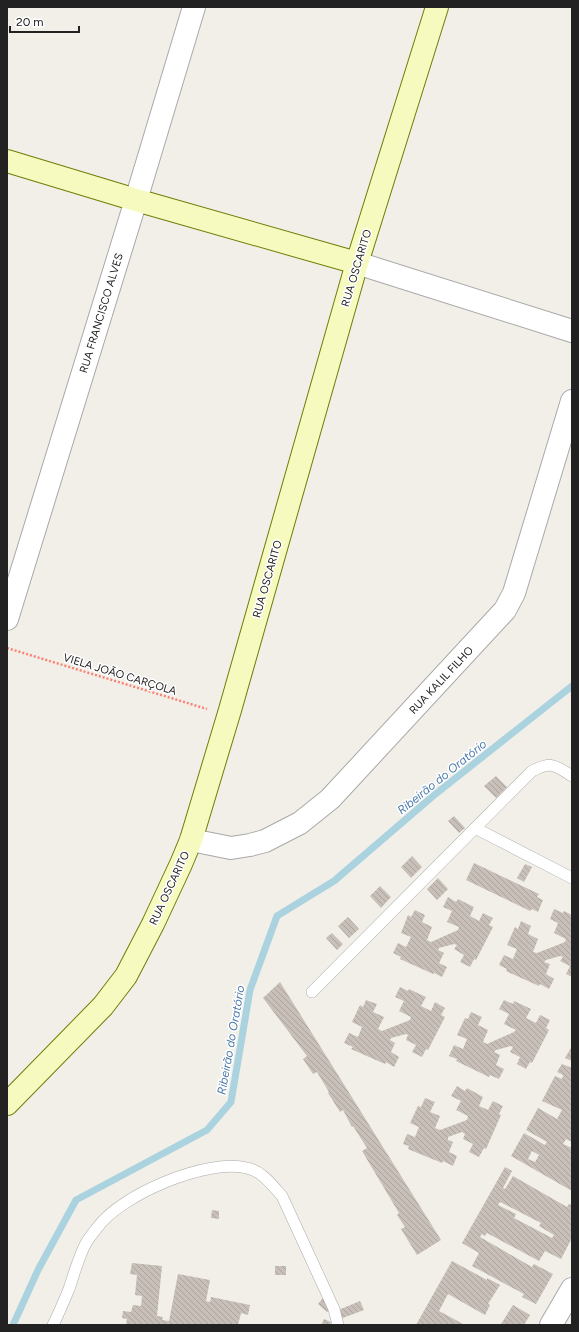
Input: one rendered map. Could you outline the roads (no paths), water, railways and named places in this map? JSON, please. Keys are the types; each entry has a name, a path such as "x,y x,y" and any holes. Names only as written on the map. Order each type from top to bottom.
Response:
{"main road":[{"name":"RUA OSCARITO","path":"7,1104 103,1006 126,976 154,924 191,840 357,263 436,7"},
{"path":"7,161 136,200 357,263"}],"street":[{"name":"RUA FRANCISCO ALVES","path":"7,619 194,7"},
{"path":"357,263 572,331"},
{"name":"RUA KALIL FILHO","path":"191,840 231,848 266,841 300,824 330,799 505,610 514,593 572,401"},
{"path":"551,1325 572,1289"}],"lane":[{"path":"312,992 532,771 542,766 553,764 572,776"},
{"path":"475,828 572,878"},
{"path":"53,1325 86,1244 98,1226 127,1200 188,1173 221,1166 248,1168 260,1174 272,1184 282,1196 334,1309 338,1325"}],"waterway":[{"name":"Ribeirão do Oratório","path":"13,1325 38,1270 76,1200 207,1130 231,1102 250,990 277,916 334,881 433,796 572,686"}]}
